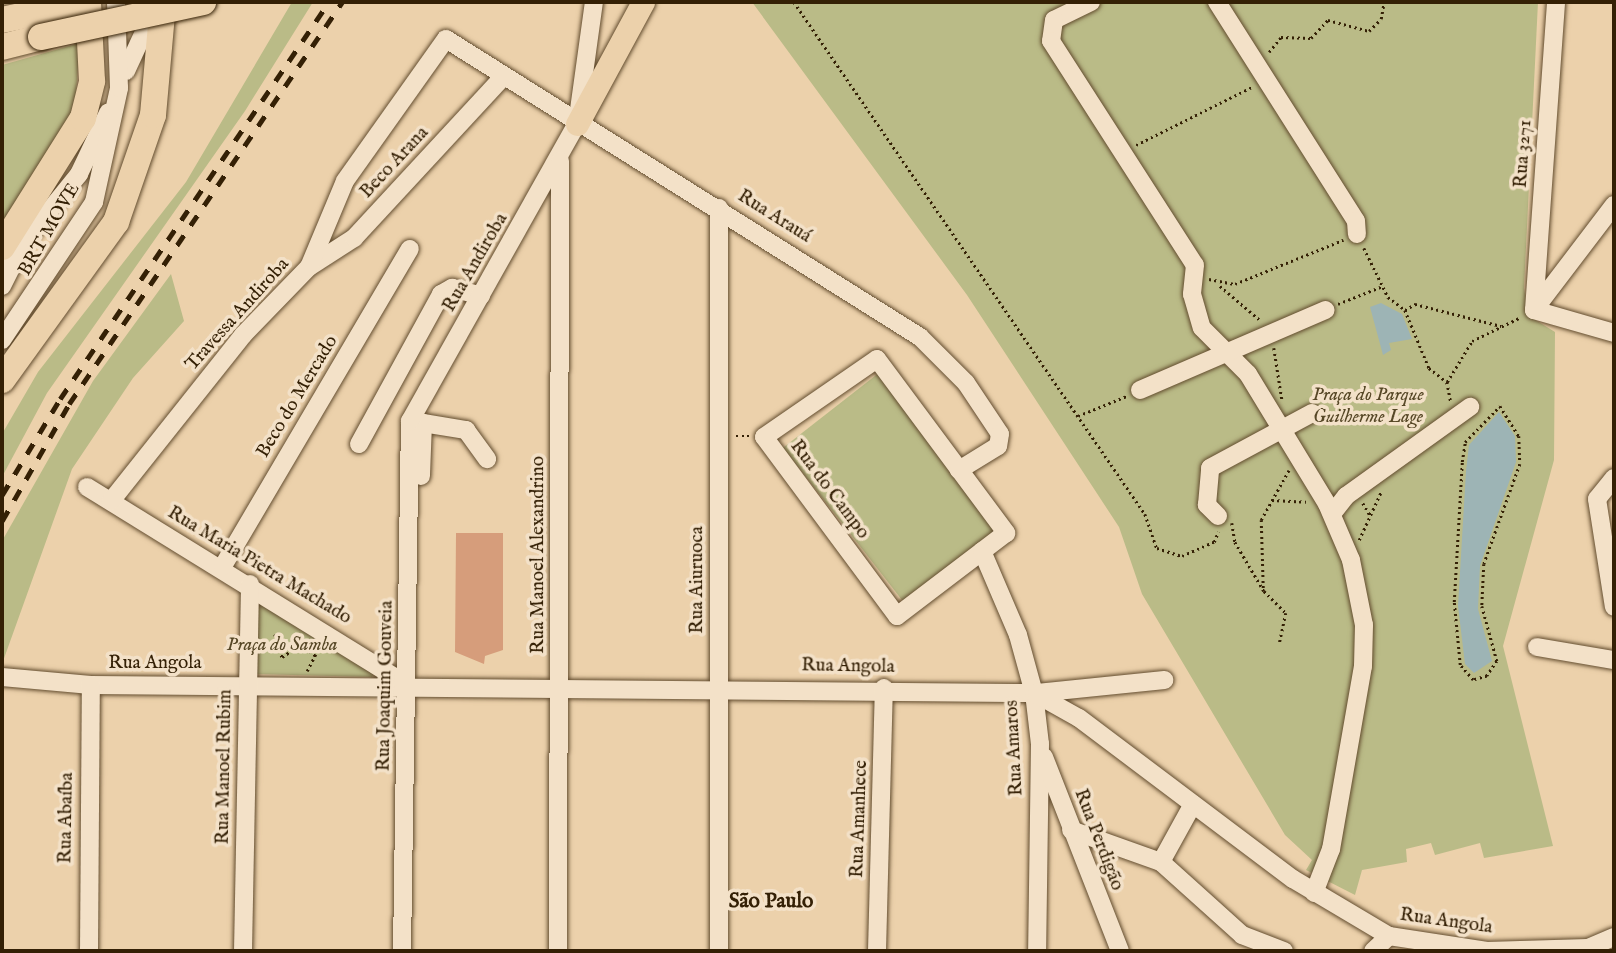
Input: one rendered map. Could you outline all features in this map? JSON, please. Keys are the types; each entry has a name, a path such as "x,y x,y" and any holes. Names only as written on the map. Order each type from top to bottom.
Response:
{"highway":[{"path":"2,20 87,2 92,81 83,118 13,244"},
{"path":"5,363 84,273 134,181 153,115 160,2"},
{"path":"3,47 203,2"}],"main road":[{"path":"577,124 643,2"}],"street":[{"name":"BRT MOVE","path":"5,363 94,202 119,88 116,2"},
{"path":"119,88 160,2"},
{"path":"577,124 594,2"},
{"path":"1091,2 1055,20 1051,41 1195,265 1194,311 1202,328 1227,351 1298,454 1329,509 1351,560 1364,625 1363,666 1331,849 1314,893"},
{"path":"1217,2 1356,221 1357,234"},
{"name":"Rua 3271","path":"1534,310 1556,2"},
{"name":"Rua Arauá","path":"446,39 577,124 886,311 966,383 1002,440 959,470"},
{"name":"Travessa Andiroba","path":"111,501 243,335 309,267 345,181 446,39"},
{"name":"Beco Arana","path":"309,267 354,238 503,77"},
{"name":"BRT MOVE","path":"2,257 79,174 119,88"},
{"name":"Rua Andiroba","path":"417,422 481,296 577,124"},
{"name":"Rua Manoel Alexandrino","path":"558,951 561,686 560,158"},
{"path":"1614,205 1534,310 1614,333"},
{"name":"Rua Aiuruoca","path":"719,208 719,951"},
{"name":"BRT MOVE","path":"2,286 13,244"},
{"name":"Beco do Mercado","path":"223,566 410,249"},
{"path":"359,444 441,294 452,288 481,296"},
{"path":"1140,390 1326,310"},
{"name":"Rua do Campo","path":"877,359 959,470 1006,531 897,615 764,437 877,359"},
{"path":"1329,509 1444,429 1470,407"},
{"path":"1218,516 1206,505 1210,468 1312,413"},
{"path":"417,589 417,422 466,430 487,460"},
{"name":"Rua Joaquim Gouveia","path":"402,951 407,684 417,422"},
{"path":"1614,478 1606,501 1614,607"},
{"name":"Rua Maria Pietra Machado","path":"87,487 223,566 407,684"},
{"name":"Rua Amaros","path":"982,551 1018,635 1034,694 1040,744 1037,951"},
{"name":"Rua Manoel Rubim","path":"243,951 250,584"},
{"path":"1537,648 1614,660"},
{"name":"Rua Angola","path":"2,677 91,685 719,686 884,688 1034,694 1079,718 1314,893 1389,936 1487,951 1588,948 1614,937"},
{"path":"1034,694 1164,680"},
{"name":"Rua Abaíba","path":"89,951 91,685"},
{"name":"Rua Amanhece","path":"877,951 884,688"},
{"name":"Rua Perdigão","path":"1040,744 1120,951"},
{"path":"1161,862 1193,804"},
{"path":"1071,830 1161,862 1242,935 1284,951"},
{"path":"1373,951 1389,936"}],"path":[{"path":"794,2 1145,514 1157,548 1182,556 1199,551 1214,542 1218,516 1233,523 1235,542 1264,591 1286,613 1280,642"},
{"path":"1121,153 1268,79 1267,56 1282,37 1311,38 1328,20 1369,31 1381,19 1384,2"},
{"path":"1195,265 1227,286 1357,234 1383,286 1405,310 1429,368 1447,382 1452,407 1444,429"},
{"path":"1326,310 1383,286"},
{"path":"1405,310 1415,304 1504,327"},
{"path":"1447,382 1472,341 1534,310"},
{"path":"1077,416 1140,390"},
{"path":"1500,406 1519,436 1520,464 1484,564 1482,606 1497,661 1487,677 1473,680 1460,665 1454,603 1462,462 1465,442 1500,406"},
{"path":"719,435 764,437"},
{"path":"1264,591 1257,550 1272,500 1298,454"},
{"path":"1351,560 1396,460"},
{"path":"1272,500 1329,509"},
{"path":"297,685 317,657 321,627"},
{"path":"275,634 282,657 301,644 317,657"}],"green space":[{"path":"292,2 313,2 245,111 47,393 2,477 2,434 38,372 186,182"},
{"name":"Praça do Parque Guilherme Lage","path":"752,2 1538,2 1524,288 1529,316 1555,332 1554,460 1503,646 1553,846 1484,858 1480,843 1435,855 1431,843 1406,849 1407,862 1362,870 1355,895 1306,870 1312,860 1285,835 1142,594 1119,527 967,295"},
{"path":"80,43 75,104 58,143 2,222 2,65"},
{"path":"171,274 184,321 133,378 72,469 2,664 2,541 93,381"},
{"path":"880,372 1005,532 908,608 783,448"},
{"name":"Praça do Samba","path":"254,597 374,673 372,677 254,674"}],"water":[{"path":"1381,303 1402,314 1412,339 1389,343 1391,350 1383,355 1370,307"},
{"path":"1499,412 1515,436 1516,462 1480,566 1478,609 1492,661 1474,673 1465,664 1458,606 1466,471 1469,445"}],"building":[{"path":"456,533 503,533 503,650 485,656 484,664 455,652"}],"railway":[{"path":"2,495 60,399 329,2"},
{"path":"2,521 69,404 342,2"}],"district":[{"name":"São Paulo","path":"771,902"}]}
